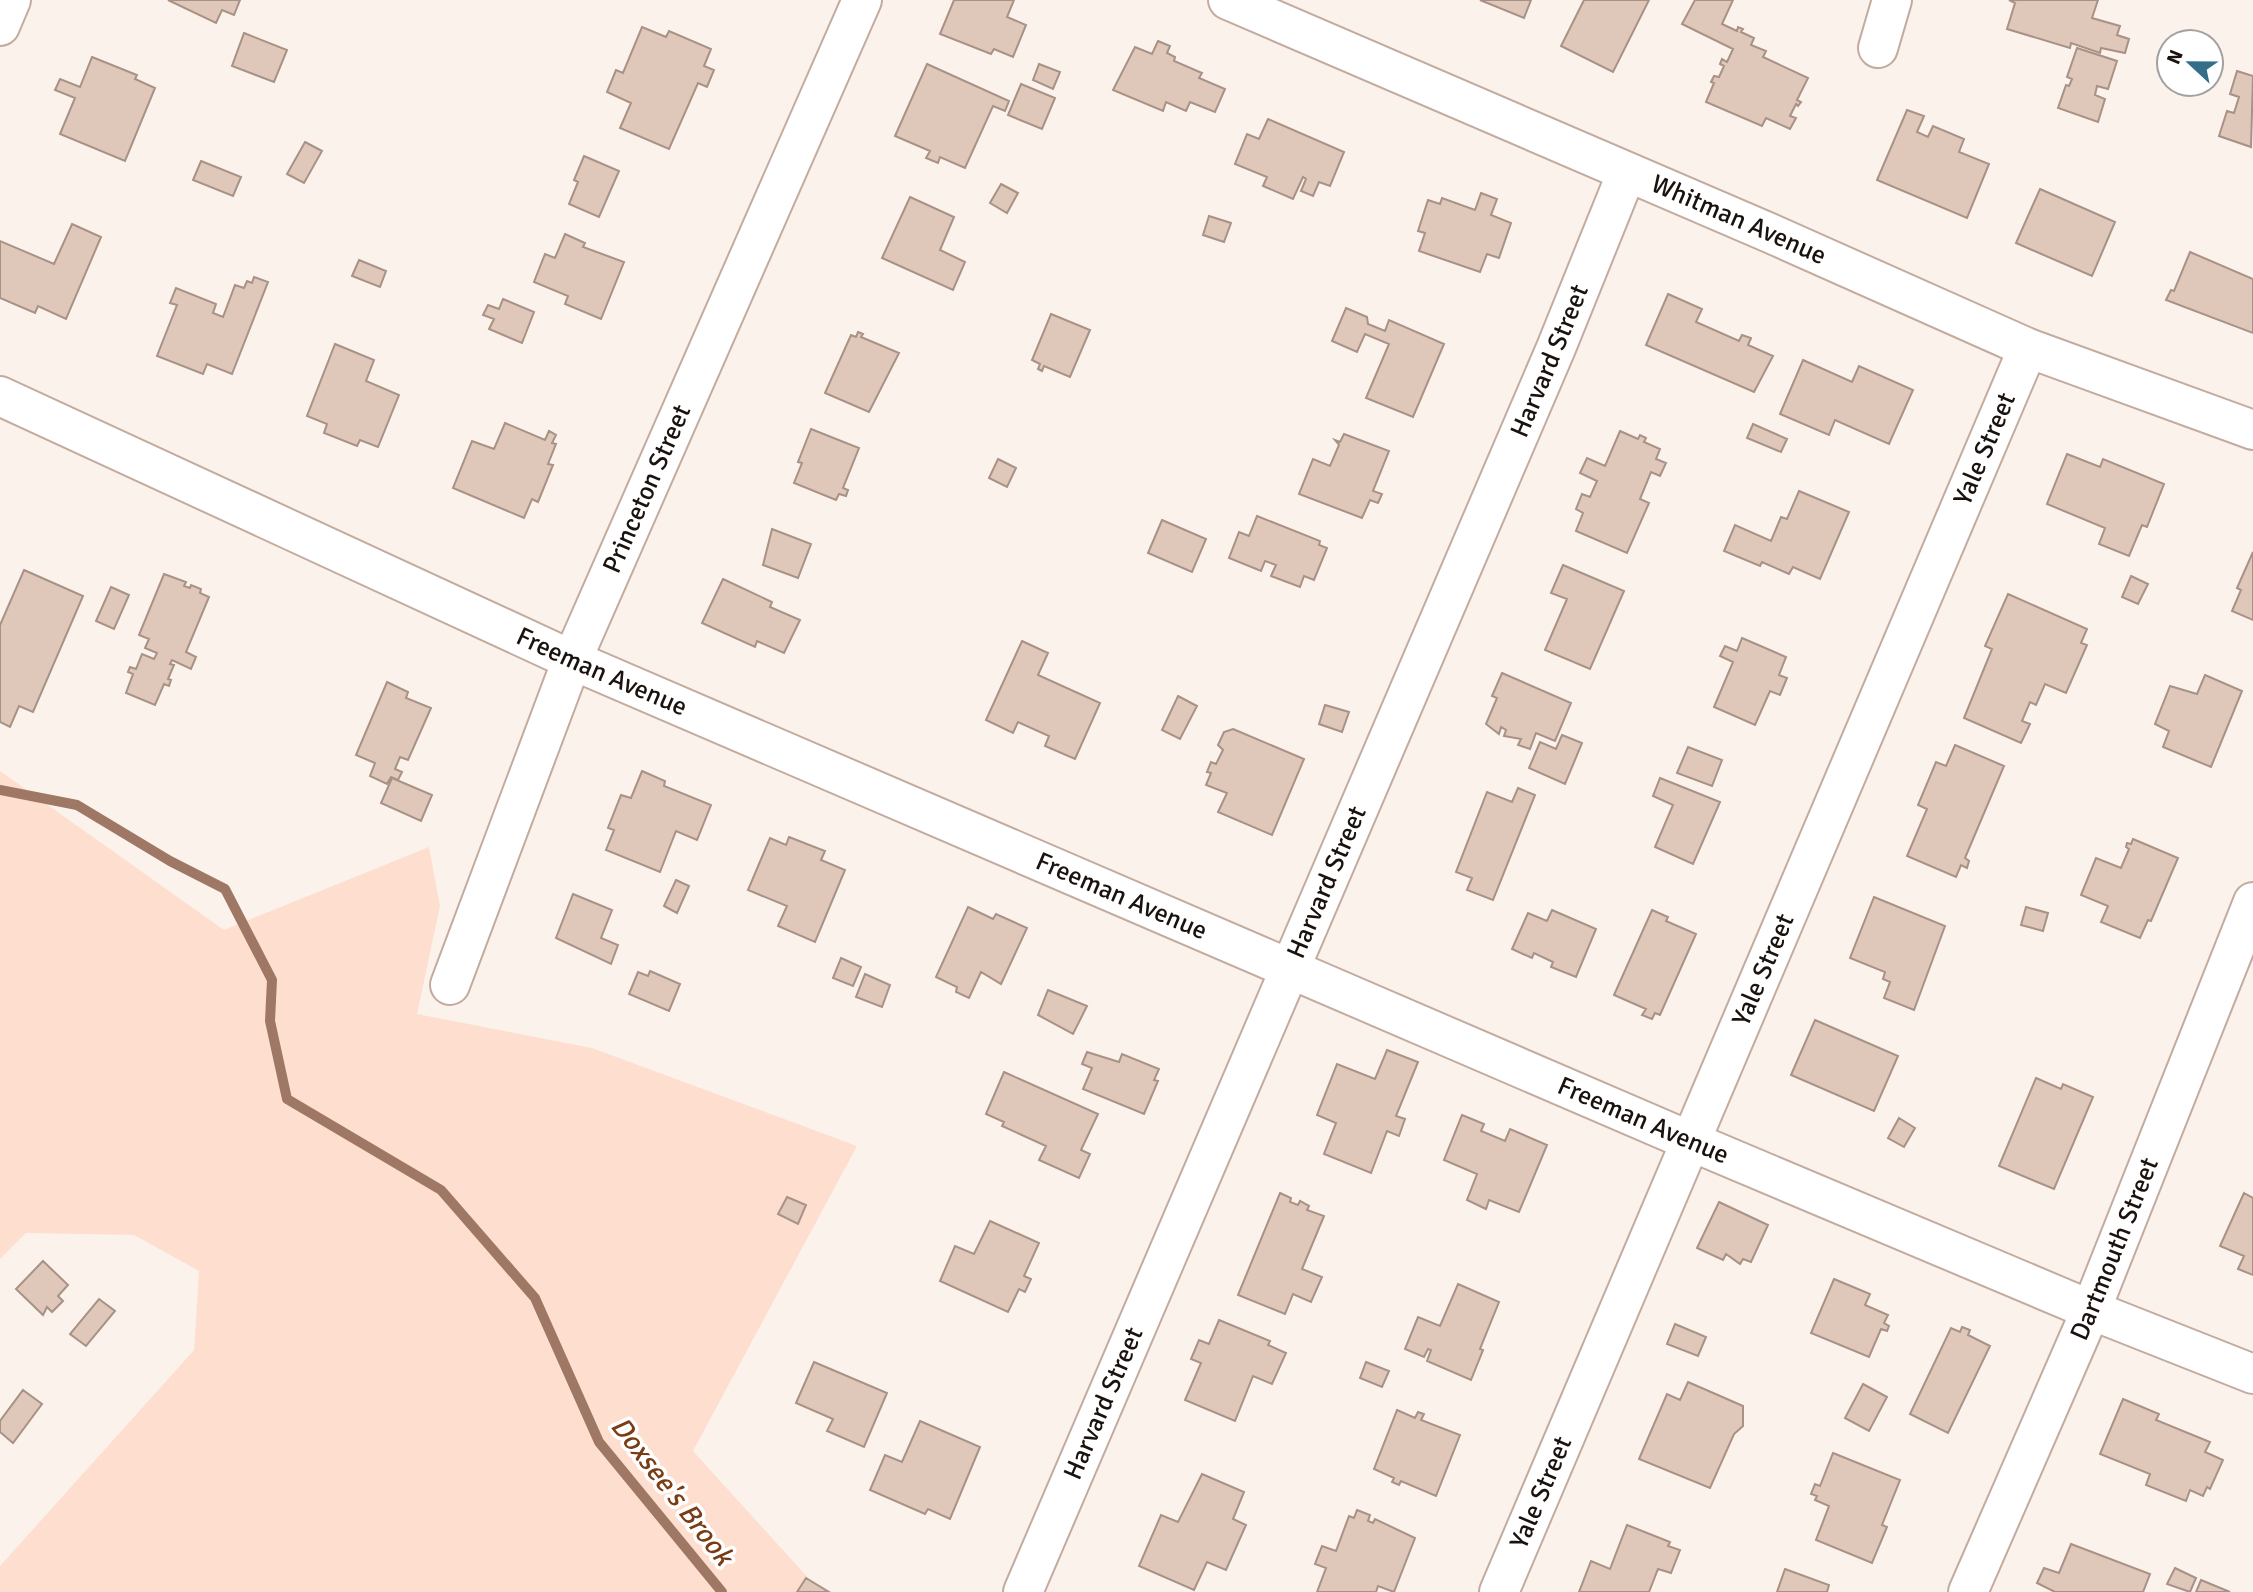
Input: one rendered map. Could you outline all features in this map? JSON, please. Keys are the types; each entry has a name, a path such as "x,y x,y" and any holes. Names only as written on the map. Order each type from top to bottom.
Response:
{"street":[{"path":"0,26 11,0"},
{"name":"Princeton Street","path":"450,985 572,660 862,0"},
{"name":"Whitman Avenue","path":"1228,0 2028,348 2253,430"},
{"path":"1878,48 1892,0"},
{"name":"Harvard Street","path":"1023,1592 1556,348 1627,172"},
{"name":"Yale Street","path":"1499,1592 2028,348"},
{"name":"Freeman Avenue","path":"0,396 572,660 1690,1141 2091,1310 2253,1374"},
{"name":"Dartmouth Street","path":"1968,1592 2091,1310 2253,902"}],"shaded area":[{"path":"0,771 224,930 429,847 440,906 417,1014 592,1048 857,1146 693,1451 821,1592 0,1592 0,1566 194,1350 199,1271 134,1235 26,1233 0,1259"}],"building":[{"path":"168,0 240,0 234,15 222,10 216,23"},
{"path":"954,0 1014,0 1007,17 1026,25 1013,57 994,49 991,54 940,34"},
{"path":"1480,0 1531,0 1524,18"},
{"path":"1584,0 1649,0 1613,72 1561,46"},
{"path":"1695,0 1733,0 1722,24 1737,31 1738,27 1743,29 1741,32 1754,38 1751,45 1766,51 1763,57 1808,78 1797,100 1801,102 1798,106 1796,104 1790,116 1796,118 1790,129 1766,118 1762,126 1706,102 1714,76 1719,77 1724,66 1720,64 1722,59 1727,62 1733,49 1682,24"},
{"path":"2009,0 2098,0 2092,18 2120,26 2117,35 2129,39 2125,53 2101,48 2100,53 2071,43 2070,48 2007,29 2015,3"},
{"path":"642,27 666,37 669,31 711,49 704,66 714,70 707,87 698,83 669,149 620,128 631,103 607,92 616,70 623,73"},
{"path":"244,33 287,50 274,82 232,66"},
{"path":"1158,41 1170,46 1167,53 1175,57 1174,61 1202,73 1199,78 1225,89 1215,112 1190,102 1186,111 1166,102 1163,111 1113,90 1135,47 1152,54"},
{"path":"2077,48 2117,61 2108,89 2097,86 2095,95 2105,99 2098,122 2058,108 2066,85 2069,86 2072,79 2067,77"},
{"path":"92,57 137,75 135,79 155,88 125,161 60,134 75,98 55,90 60,79 80,87"},
{"path":"927,64 1009,101 1005,111 993,106 965,168 940,157 938,163 926,158 930,151 895,136"},
{"path":"1039,64 1060,72 1053,89 1033,80"},
{"path":"2237,71 2253,76 2251,147 2219,136 2227,111 2234,113 2239,97 2230,94"},
{"path":"1021,84 1055,98 1042,129 1008,115"},
{"path":"1907,110 1924,116 1917,132 1928,137 1933,126 1964,139 1959,152 1989,164 1967,218 1877,180"},
{"path":"1268,119 1344,152 1330,186 1319,182 1313,196 1301,191 1306,179 1303,177 1293,199 1263,186 1267,177 1235,164 1247,134 1259,139"},
{"path":"305,142 322,151 304,183 287,174"},
{"path":"584,156 619,171 599,217 569,204 578,182 574,180"},
{"path":"201,161 241,177 233,196 193,180"},
{"path":"1001,184 1018,193 1007,213 990,203"},
{"path":"2040,189 2115,222 2092,276 2016,243"},
{"path":"1481,193 1497,199 1491,215 1511,223 1499,258 1487,254 1480,272 1419,251 1425,233 1418,231 1428,200 1440,204 1442,198 1475,210"},
{"path":"910,197 954,217 940,250 965,262 953,290 882,258"},
{"path":"1209,216 1231,223 1224,242 1203,235"},
{"path":"72,224 101,237 66,319 38,306 35,313 0,298 0,241 54,264"},
{"path":"565,234 585,243 583,247 624,262 601,319 565,304 568,296 534,282 545,254 555,258"},
{"path":"2190,252 2253,279 2253,333 2166,300 2171,290 2174,291"},
{"path":"359,260 386,271 380,287 352,276"},
{"path":"254,277 268,282 232,374 207,364 203,374 157,356 177,305 170,303 176,288 216,304 213,313 223,317 235,285 244,288 247,281 252,283"},
{"path":"1668,294 1702,309 1696,322 1739,341 1742,335 1751,338 1748,345 1773,356 1754,392 1646,345"},
{"path":"503,299 534,312 522,343 489,329 494,319 483,315 488,305 499,309"},
{"path":"1346,308 1367,317 1368,324 1385,331 1389,320 1444,344 1413,417 1366,398 1389,344 1365,334 1357,352 1332,341"},
{"path":"1051,314 1090,330 1070,377 1044,366 1042,371 1038,369 1040,364 1032,360"},
{"path":"858,332 863,334 861,337 899,353 869,412 825,393 851,335 856,337"},
{"path":"335,344 374,360 366,381 399,395 378,447 360,440 357,446 324,433 327,424 307,416"},
{"path":"1803,360 1852,382 1859,366 1913,390 1889,444 1835,420 1829,435 1780,414"},
{"path":"505,423 545,440 549,431 556,435 552,443 556,444 548,464 553,465 538,502 532,499 524,518 453,488 472,441 494,449"},
{"path":"1753,424 1787,439 1781,452 1747,438"},
{"path":"811,429 859,448 843,488 848,490 846,496 839,494 836,500 794,483 802,463 798,462"},
{"path":"1620,431 1638,439 1640,435 1646,438 1644,442 1660,449 1656,459 1666,463 1660,476 1651,472 1640,499 1649,503 1627,553 1576,531 1583,513 1576,509 1582,494 1590,497 1597,481 1580,473 1587,458 1605,466"},
{"path":"1344,434 1389,451 1373,491 1382,494 1378,503 1370,500 1362,518 1299,494 1313,459 1330,466 1339,445 1335,440 1340,442"},
{"path":"2067,454 2100,467 2103,459 2164,484 2147,527 2142,525 2129,556 2099,544 2105,528 2047,504"},
{"path":"998,459 1016,468 1007,487 989,478"},
{"path":"1799,491 1849,512 1820,579 1793,567 1789,574 1762,562 1760,566 1724,551 1735,525 1771,541 1781,517 1787,519"},
{"path":"1257,516 1320,541 1319,545 1327,548 1314,580 1304,576 1300,587 1271,576 1276,565 1265,561 1261,571 1229,558 1239,532 1249,536"},
{"path":"1162,520 1206,539 1192,572 1148,553"},
{"path":"772,529 811,544 798,578 763,565"},
{"path":"2253,552 2253,620 2232,611 2241,590 2237,588"},
{"path":"1563,565 1624,591 1590,669 1545,650 1567,599 1551,593"},
{"path":"24,570 83,596 33,712 19,706 10,727 0,722 0,625"},
{"path":"164,574 186,582 184,586 190,588 191,585 201,589 200,593 209,597 186,652 196,657 191,669 172,660 170,664 174,665 168,679 171,680 169,686 164,684 155,705 126,693 133,674 128,672 130,667 136,669 142,654 154,659 157,653 145,648 149,639 139,635"},
{"path":"2131,576 2148,584 2138,604 2122,597"},
{"path":"723,579 772,602 770,607 800,620 784,653 757,641 755,647 702,623"},
{"path":"111,587 129,595 114,629 96,621"},
{"path":"2008,594 2087,629 2081,643 2087,645 2066,693 2045,684 2036,705 2030,702 2022,721 2030,724 2021,743 1964,718 1992,649 1985,646"},
{"path":"1742,638 1786,657 1779,675 1787,678 1780,695 1770,691 1755,725 1714,707 1733,662 1720,656 1725,646 1737,651"},
{"path":"1022,641 1048,653 1038,675 1100,703 1075,759 1045,746 1049,736 1018,722 1013,733 986,720"},
{"path":"1502,673 1571,703 1555,741 1536,733 1530,749 1518,745 1521,739 1504,736 1506,730 1501,727 1499,734 1486,724 1497,698 1492,696"},
{"path":"2205,675 2242,691 2211,767 2163,747 2169,731 2155,724 2170,686 2197,694"},
{"path":"387,682 408,692 406,698 431,708 408,760 400,757 395,769 402,772 398,780 391,777 387,784 370,776 375,763 356,755"},
{"path":"1178,696 1197,706 1180,739 1162,730"},
{"path":"1325,705 1349,712 1342,732 1319,724"},
{"path":"1233,729 1304,759 1272,835 1218,812 1227,793 1206,785 1211,773 1207,772 1211,762 1216,764 1223,750 1218,745 1224,732"},
{"path":"1562,735 1582,743 1565,784 1529,768 1540,742 1556,749"},
{"path":"1955,745 2004,766 1965,858 1969,861 1967,868 1961,865 1956,877 1907,856 1927,809 1918,805 1936,762 1946,766"},
{"path":"1688,747 1722,760 1712,786 1677,773"},
{"path":"642,771 665,781 664,786 711,805 697,840 676,831 660,872 606,850 614,830 608,828 621,795 631,798"},
{"path":"392,778 432,795 421,821 381,803"},
{"path":"1660,778 1720,802 1693,864 1655,847 1673,805 1653,796"},
{"path":"1518,788 1535,795 1493,900 1467,890 1472,878 1456,872 1487,792 1512,802"},
{"path":"789,837 825,851 821,860 845,870 815,942 778,926 787,906 748,890 770,838 786,845"},
{"path":"2133,839 2178,858 2151,921 2148,920 2140,938 2101,922 2108,906 2081,895 2096,858 2121,868 2129,849 2126,847 2127,843 2131,844"},
{"path":"676,880 689,886 677,913 664,906"},
{"path":"573,894 612,910 601,938 618,945 611,964 556,938"},
{"path":"1874,897 1945,926 1914,1010 1884,998 1890,982 1883,979 1885,972 1850,958"},
{"path":"968,907 993,919 996,914 1027,928 1001,984 981,972 969,998 956,992 957,987 936,977"},
{"path":"2026,907 2048,913 2043,931 2021,925"},
{"path":"1552,910 1596,929 1576,977 1551,967 1553,962 1534,953 1532,958 1512,949 1528,913 1547,921"},
{"path":"1652,910 1668,917 1666,921 1696,934 1660,1015 1655,1013 1652,1019 1642,1015 1646,1009 1614,995"},
{"path":"841,958 861,967 853,986 833,978"},
{"path":"650,971 680,984 669,1011 629,994 638,972 648,976"},
{"path":"865,974 890,985 882,1007 856,997"},
{"path":"1048,990 1087,1006 1073,1034 1038,1015"},
{"path":"1815,1020 1898,1056 1874,1111 1791,1075"},
{"path":"1387,1050 1418,1062 1396,1116 1405,1119 1399,1136 1387,1131 1371,1173 1324,1154 1336,1123 1317,1115 1337,1064 1375,1079"},
{"path":"1087,1052 1119,1062 1122,1054 1159,1069 1154,1080 1158,1081 1144,1114 1083,1089 1092,1068 1082,1064"},
{"path":"1004,1072 1098,1114 1081,1150 1090,1154 1079,1178 1039,1160 1046,1146 1002,1126 1004,1122 986,1114"},
{"path":"2036,1078 2061,1089 2063,1084 2093,1097 2054,1189 1999,1166"},
{"path":"1462,1115 1484,1124 1481,1131 1505,1141 1510,1129 1547,1145 1519,1212 1489,1200 1486,1209 1467,1200 1477,1174 1444,1160"},
{"path":"1899,1118 1915,1128 1904,1147 1888,1138"},
{"path":"1280,1193 1291,1198 1290,1202 1298,1205 1300,1201 1309,1206 1307,1210 1324,1216 1302,1269 1322,1277 1311,1302 1293,1294 1285,1314 1238,1295"},
{"path":"2244,1193 2253,1198 2253,1275 2238,1269 2244,1256 2220,1246"},
{"path":"787,1197 806,1205 798,1224 778,1214"},
{"path":"1719,1202 1768,1225 1751,1262 1743,1259 1740,1264 1726,1254 1723,1260 1697,1248"},
{"path":"990,1221 1039,1243 1024,1276 1031,1279 1025,1292 1019,1289 1008,1312 940,1281 955,1246 974,1254"},
{"path":"43,1261 68,1285 58,1296 63,1301 52,1312 47,1307 43,1315 16,1289"},
{"path":"1834,1279 1870,1294 1865,1305 1888,1315 1884,1323 1889,1326 1887,1331 1881,1329 1869,1357 1811,1333"},
{"path":"1458,1284 1499,1302 1471,1380 1427,1361 1431,1350 1428,1349 1424,1357 1405,1349 1418,1317 1440,1326"},
{"path":"99,1299 115,1311 86,1346 70,1334"},
{"path":"1219,1320 1270,1341 1268,1345 1286,1353 1272,1384 1253,1376 1235,1421 1185,1400 1201,1363 1191,1359 1199,1340 1209,1344"},
{"path":"1675,1324 1706,1337 1698,1356 1667,1344"},
{"path":"1962,1327 1970,1330 1968,1335 1990,1346 1948,1433 1910,1414 1951,1328 1960,1332"},
{"path":"814,1362 887,1393 864,1447 827,1431 833,1419 796,1403"},
{"path":"1366,1362 1389,1371 1382,1387 1360,1378"},
{"path":"1688,1382 1743,1406 1743,1426 1734,1434 1710,1488 1639,1459 1667,1394 1680,1400"},
{"path":"1863,1384 1887,1397 1869,1431 1845,1418"},
{"path":"23,1390 42,1404 13,1443 0,1432 0,1421"},
{"path":"2123,1399 2159,1414 2156,1420 2210,1442 2205,1452 2223,1460 2210,1489 2207,1487 2203,1496 2190,1490 2186,1501 2146,1485 2150,1474 2100,1454"},
{"path":"1397,1410 1415,1418 1418,1412 1424,1414 1421,1420 1460,1435 1436,1496 1401,1481 1399,1485 1392,1482 1394,1478 1374,1469"},
{"path":"920,1421 980,1447 950,1519 928,1509 925,1514 870,1490 885,1455 902,1462"},
{"path":"1833,1453 1900,1480 1882,1525 1887,1527 1872,1563 1816,1540 1829,1506 1815,1500 1817,1496 1811,1494 1815,1484 1820,1486"},
{"path":"1202,1474 1244,1492 1233,1519 1246,1525 1226,1570 1207,1562 1194,1590 1139,1566 1161,1515 1178,1522"},
{"path":"1357,1510 1370,1515 1368,1521 1373,1523 1375,1519 1415,1538 1394,1592 1378,1586 1376,1592 1317,1592 1326,1568 1315,1564 1322,1546 1336,1551 1349,1516 1354,1518"},
{"path":"1627,1525 1670,1542 1668,1546 1680,1550 1671,1573 1658,1569 1649,1592 1579,1592 1591,1561 1610,1569"},
{"path":"2071,1544 2150,1574 2143,1592 2055,1592 2037,1583 2044,1568 2059,1573"},
{"path":"2175,1568 2196,1578 2190,1592 2167,1584"},
{"path":"1785,1569 1829,1585 1827,1592 1777,1592"},
{"path":"806,1578 829,1592 797,1592"},
{"path":"2201,1580 2230,1592 2196,1592"}],"waterway":[{"name":"Doxsee's Brook","path":"0,790 77,805 170,861 225,889 272,980 270,1021 287,1099 441,1190 535,1298 599,1442 722,1592"}]}
